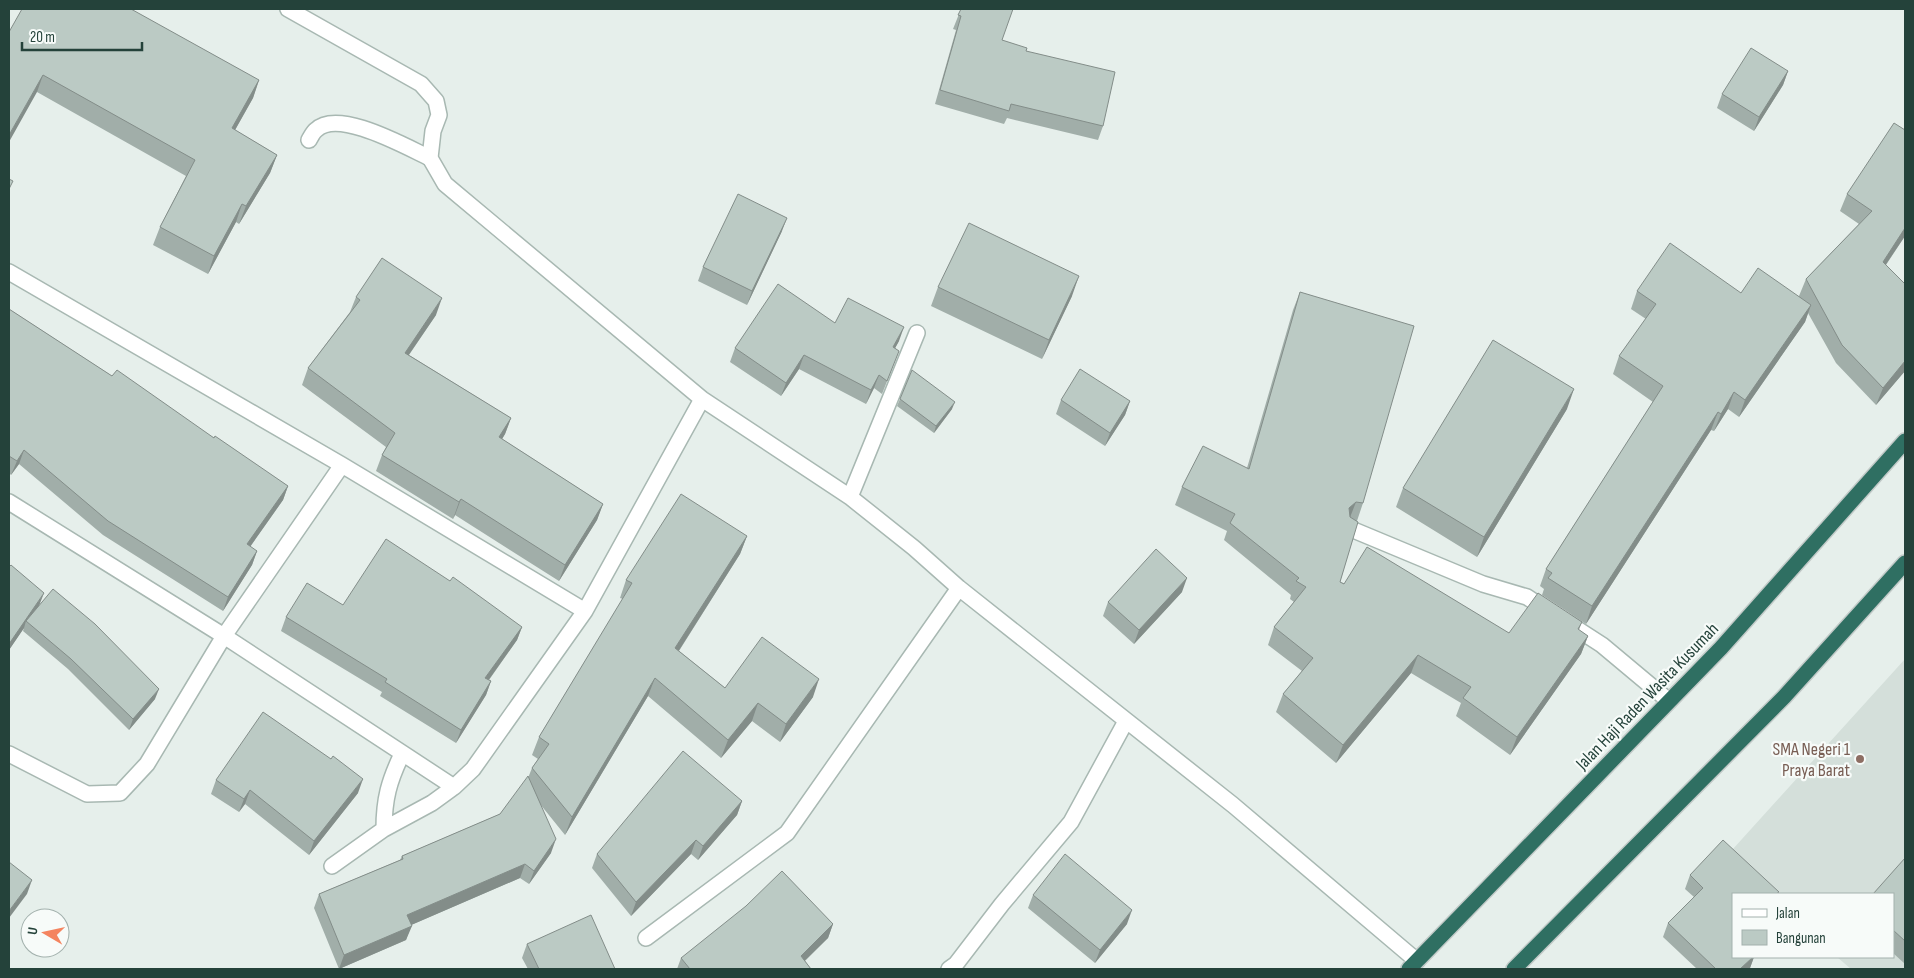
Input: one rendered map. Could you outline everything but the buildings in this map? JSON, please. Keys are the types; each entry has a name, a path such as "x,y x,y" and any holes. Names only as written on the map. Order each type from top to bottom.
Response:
{"highway":[{"name":"Jalan Haji Raden Wasita Kusumah","path":"1413,965 1721,648 1905,441"},
{"path":"1514,969 1784,698 1905,563"}],"street":[{"path":"288,9 422,84 436,102 439,116 434,131 430,158"},
{"path":"309,140 316,129 329,124 344,123 360,126 430,158 445,184 702,399 850,497 914,548 959,588 1233,805 1413,965"},
{"path":"9,272 342,465 585,611"},
{"path":"850,497 917,333"},
{"path":"332,866 384,829 432,803 454,787 473,769 585,611 702,399"},
{"path":"9,754 87,794 120,794 147,764 224,636 342,465"},
{"path":"9,502 224,636 454,787"},
{"path":"1351,529 1483,584 1527,597 1602,645 1669,701"},
{"path":"646,938 787,833 959,588"},
{"path":"949,969 956,964 1002,904 1071,822 1126,721"},
{"path":"384,829 384,804 393,772 402,754"}],"shaded area":[{"name":"SMA Negeri 1 Praya Barat","path":"1905,659 1905,969 1851,969 1838,958 1894,958 1894,893 1763,893 1723,860"}],"place":[{"name":"SMA Negeri 1 Praya Barat","path":"1860,759"}]}
